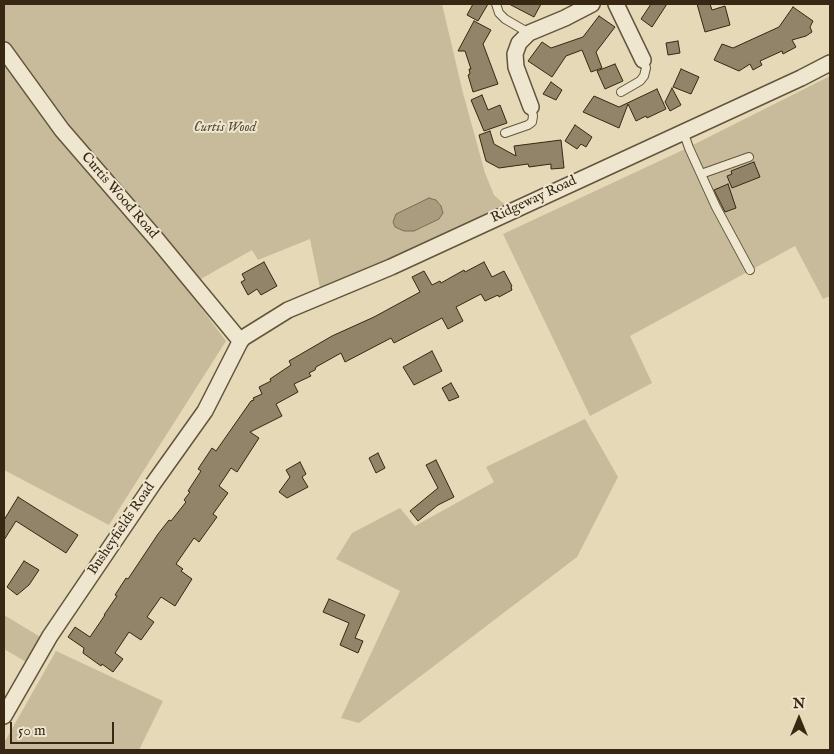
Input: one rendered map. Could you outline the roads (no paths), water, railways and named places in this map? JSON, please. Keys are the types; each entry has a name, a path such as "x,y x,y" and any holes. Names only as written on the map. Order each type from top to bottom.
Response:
{"street":[{"path":"531,107 516,67 515,54 519,43 528,33 565,18 592,4"},
{"path":"616,4 643,60"},
{"name":"Curtis Wood Road","path":"4,50 62,130 240,340"},
{"name":"Ridgeway Road","path":"240,340 288,310 391,267 830,63"},
{"name":"Busheyfields Road","path":"4,716 50,636 204,411 240,340"}],"lane":[{"path":"496,4 499,14 528,33"},
{"path":"621,92 644,76 646,68 643,60"},
{"path":"505,133 532,122 531,107"},
{"path":"683,131 716,207 750,270"},
{"path":"701,174 749,157"}],"park label":[{"name":"Curtis Wood","path":"225,128"}]}
